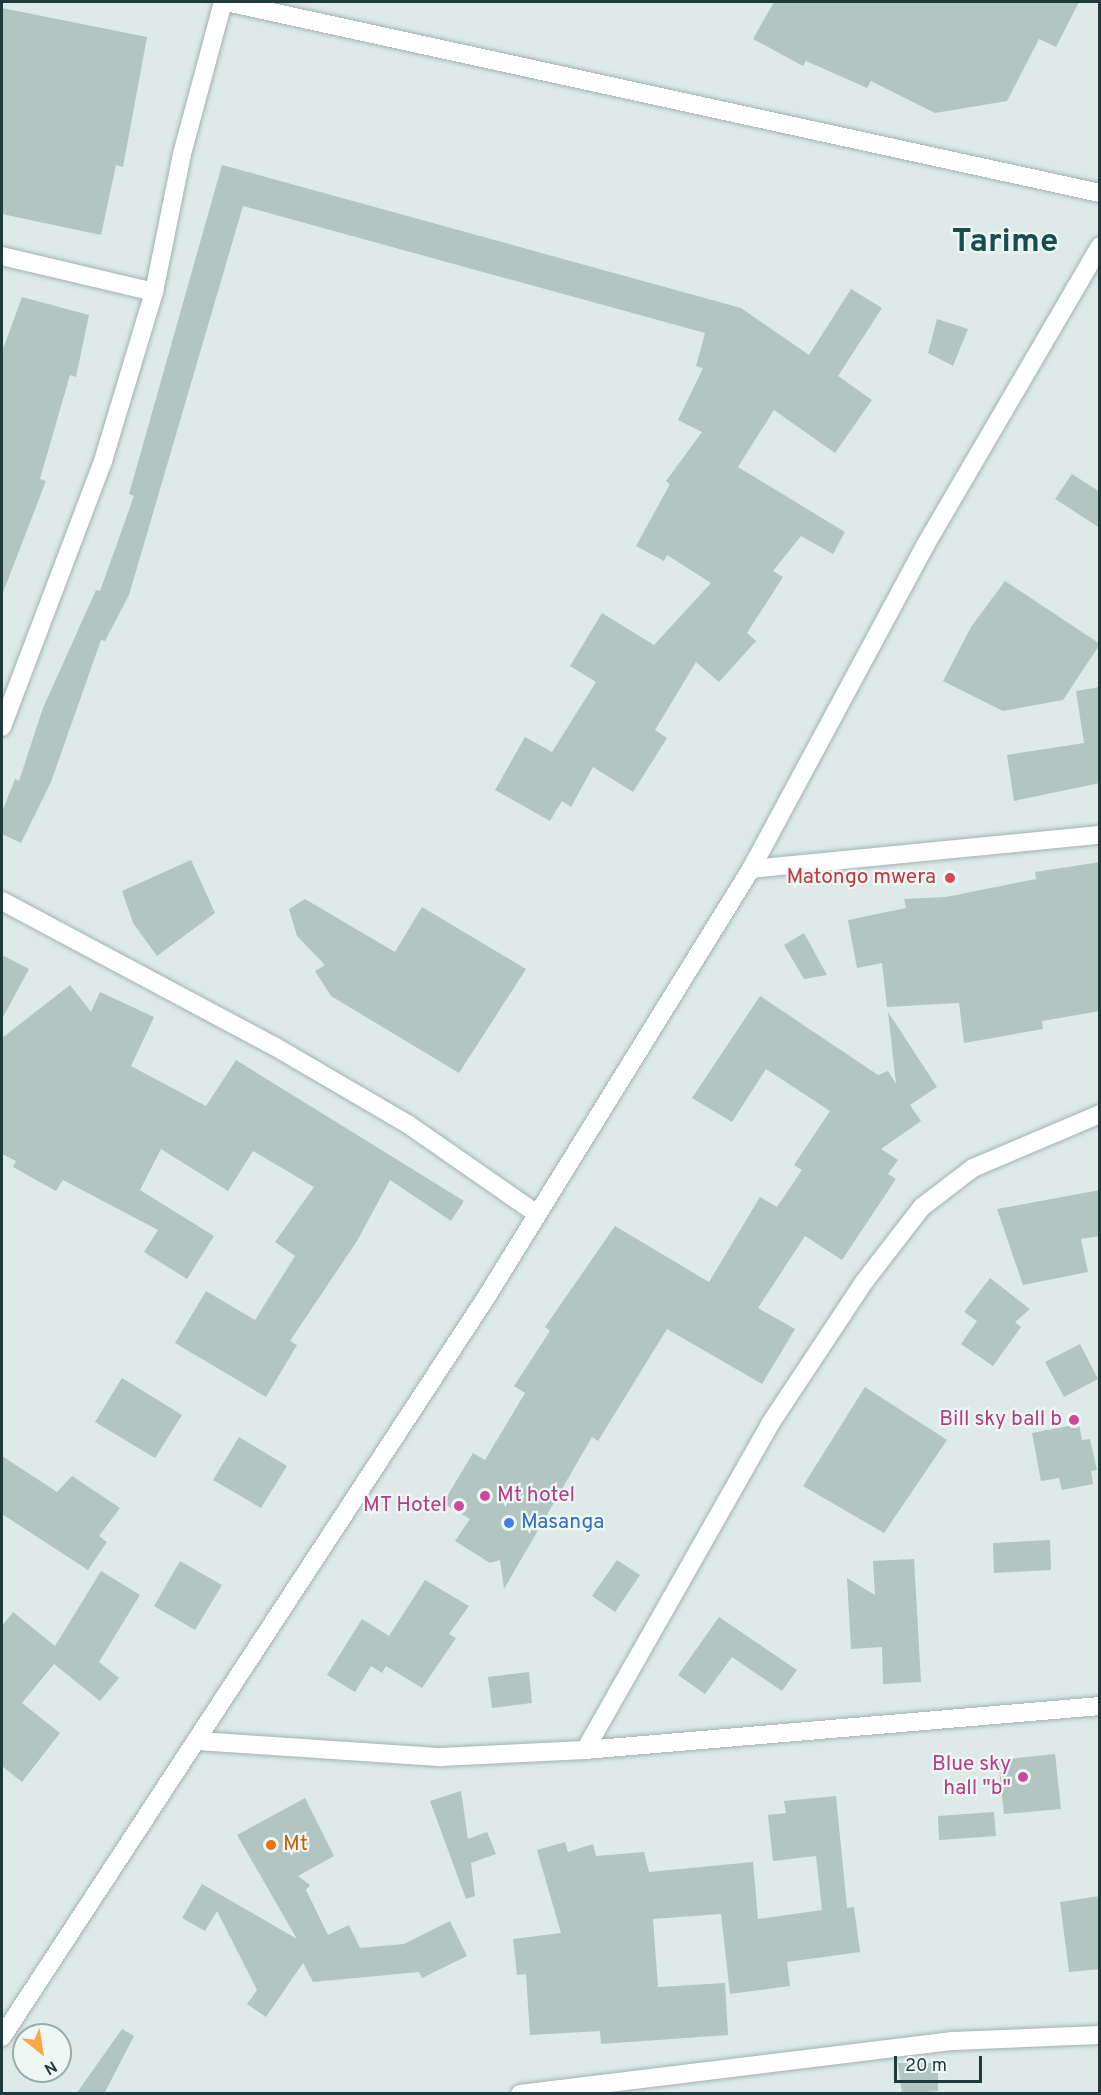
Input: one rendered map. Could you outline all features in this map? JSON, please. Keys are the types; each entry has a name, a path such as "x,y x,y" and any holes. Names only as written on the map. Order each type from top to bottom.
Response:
{"street":[{"path":"2,727 103,461 154,292 182,153 224,2 1100,193"},
{"path":"2,2037 198,1741 537,1214 751,869 926,544 1100,246"},
{"path":"2,256 154,292"},
{"path":"751,869 1100,835"},
{"path":"2,901 285,1052 409,1125 537,1214"},
{"path":"585,1750 770,1424 864,1282 922,1207 973,1168 1100,1114"},
{"path":"198,1741 441,1757 585,1750 1100,1706"},
{"path":"520,2094 953,2041 1100,2034"}],"building":[{"path":"774,2 1079,2 1056,47 1039,39 1007,101 935,113 871,81 867,88 806,61 803,66 753,39"},
{"path":"2,8 147,37 123,167 116,165 101,235 2,214"},
{"path":"222,165 741,308 809,355 851,289 882,308 838,376 872,400 835,453 774,410 738,467 845,532 833,554 801,536 773,571 783,577 747,633 756,641 719,682 696,662 655,730 667,738 633,792 593,767 571,807 562,801 550,821 495,790 525,737 552,752 596,682 570,666 602,613 654,645 711,583 667,555 664,561 636,546 670,484 666,481 702,432 678,420 703,368 696,366 705,333 243,206 129,595 105,641 101,640 51,782 21,843 2,834 2,812 15,779 19,781 43,708 96,590 100,591 134,496 129,494"},
{"path":"22,297 89,315 76,377 70,375 40,479 46,481 2,595 2,352"},
{"path":"937,319 968,329 953,366 928,353"},
{"path":"1072,474 1100,492 1100,528 1055,499"},
{"path":"1005,581 1100,644 1063,700 1003,711 943,681 971,627"},
{"path":"1100,687 1100,783 1014,801 1007,755 1084,743 1076,691"},
{"path":"191,860 215,913 157,956 133,923 122,891"},
{"path":"1100,862 1100,1011 1042,1021 1043,1029 964,1043 959,1003 887,1007 882,963 857,968 848,920 906,908 904,899 946,897 1036,879 1035,872"},
{"path":"305,899 395,952 422,907 526,969 459,1073 331,996 315,971 325,965 297,936 289,909"},
{"path":"804,933 827,975 804,979 784,945"},
{"path":"2,955 29,969 2,1019"},
{"path":"70,985 91,1012 100,992 154,1017 131,1066 206,1106 236,1060 464,1201 451,1221 390,1180 357,1241 290,1341 297,1345 266,1397 175,1343 206,1291 255,1320 295,1256 275,1242 314,1187 253,1151 228,1191 161,1149 140,1190 214,1236 187,1279 144,1252 158,1230 63,1180 56,1191 13,1167 16,1161 2,1154 2,1038"},
{"path":"760,996 878,1075 888,1071 896,1084 888,1012 937,1087 910,1105 921,1121 881,1149 898,1160 888,1174 896,1179 842,1260 805,1236 758,1308 795,1329 762,1384 667,1329 598,1441 592,1437 504,1589 500,1560 490,1563 455,1541 470,1519 443,1503 473,1453 485,1460 525,1393 514,1386 550,1331 545,1327 615,1226 709,1282 760,1197 777,1207 802,1170 794,1165 830,1111 766,1069 732,1122 692,1098"},
{"path":"1100,1190 1100,1236 1081,1239 1088,1272 1023,1285 997,1209"},
{"path":"990,1278 1030,1309 1015,1322 1021,1327 993,1366 961,1344 977,1321 964,1312"},
{"path":"1080,1344 1098,1379 1064,1397 1045,1362"},
{"path":"122,1378 182,1415 155,1458 95,1422"},
{"path":"865,1387 947,1440 884,1533 803,1486"},
{"path":"1079,1424 1082,1440 1090,1439 1097,1470 1091,1471 1093,1484 1062,1490 1059,1478 1041,1481 1032,1433"},
{"path":"239,1437 287,1466 261,1508 213,1480"},
{"path":"2,1456 57,1492 72,1476 120,1508 99,1536 107,1542 88,1570 2,1514"},
{"path":"1050,1540 1051,1570 994,1573 993,1543"},
{"path":"914,1559 921,1682 883,1684 882,1647 851,1649 847,1578 875,1595 873,1561"},
{"path":"617,1560 640,1575 615,1612 592,1596"},
{"path":"180,1561 222,1585 195,1630 154,1606"},
{"path":"101,1571 140,1595 99,1662 119,1678 100,1701 54,1664 22,1703 60,1733 22,1782 2,1766 2,1626 13,1612 55,1646"},
{"path":"425,1580 469,1606 449,1634 456,1638 422,1688 386,1666 382,1673 371,1666 355,1692 327,1675 362,1619 389,1636"},
{"path":"719,1617 797,1670 782,1691 732,1657 705,1694 678,1675"},
{"path":"529,1672 532,1703 492,1708 488,1677"},
{"path":"1055,1754 1061,1809 1004,1814 998,1760"},
{"path":"461,1791 468,1839 487,1832 496,1854 471,1863 475,1896 466,1899 430,1801"},
{"path":"836,1796 847,1908 854,1907 860,1952 787,1962 790,1986 730,1994 721,1914 653,1919 658,1987 725,1983 728,2035 601,2044 600,2031 530,2035 526,1974 517,1975 513,1939 561,1933 537,1850 565,1842 568,1852 593,1844 596,1856 644,1852 649,1872 753,1862 758,1919 822,1910 816,1856 773,1861 768,1815 786,1813 784,1801"},
{"path":"305,1798 334,1856 298,1876 310,1885 306,1890 328,1935 349,1925 360,1948 404,1944 450,1921 467,1956 422,1978 419,1972 313,1982 303,1963 266,2017 247,2004 257,1990 217,1911 205,1931 182,1918 202,1884 297,1939 237,1835"},
{"path":"994,1812 996,1836 939,1840 938,1816"},
{"path":"1100,1896 1100,1969 1069,1972 1060,1902"},
{"path":"122,2029 134,2036 104,2094 76,2094"},
{"path":"898,2063 938,2063 938,2091 902,2094"}],"place":[{"name":"Matongo mwera","path":"950,878"},
{"name":"Bill sky ball b","path":"1074,1420"},
{"name":"Mt hotel","path":"485,1496"},
{"name":"MT Hotel","path":"459,1506"},
{"name":"Masanga","path":"509,1523"},
{"name":"Blue sky hall \"b\"","path":"1023,1777"},
{"name":"Mt","path":"271,1845"}],"district":[{"name":"Tarime","path":"1005,244"}]}
